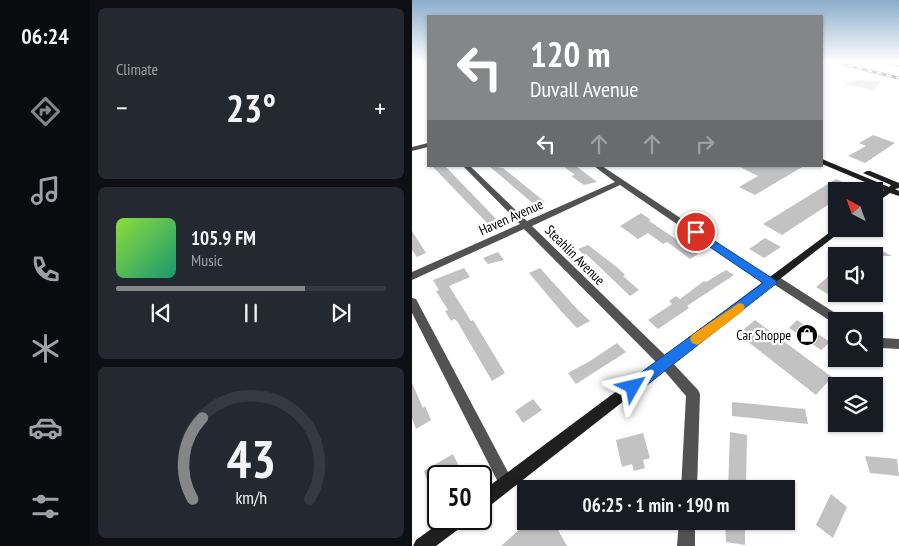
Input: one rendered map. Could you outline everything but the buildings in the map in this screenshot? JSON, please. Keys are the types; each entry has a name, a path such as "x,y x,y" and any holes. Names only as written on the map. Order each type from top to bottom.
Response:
{"main road":[{"path":"823,154 896,186"},
{"path":"823,161 896,186"},
{"path":"896,186 898,194"},
{"path":"883,195 896,186"},
{"path":"492,494 828,238"},
{"path":"422,546 443,530"}],"street":[{"path":"412,149 427,145"},
{"name":"Steahlin Avenue","path":"467,167 665,363 693,394 688,480"},
{"path":"598,167 773,281 828,314"},
{"name":"Haven Avenue","path":"412,276 621,182"},
{"path":"412,302 506,483"},
{"path":"883,343 898,344"},
{"path":"686,546 687,530"}],"slow traffic":[{"path":"697,339 739,307"}],"place":[{"name":"Car Shoppe","path":"807,335"}],"route":[{"path":"633,387 771,283 696,232"}]}
